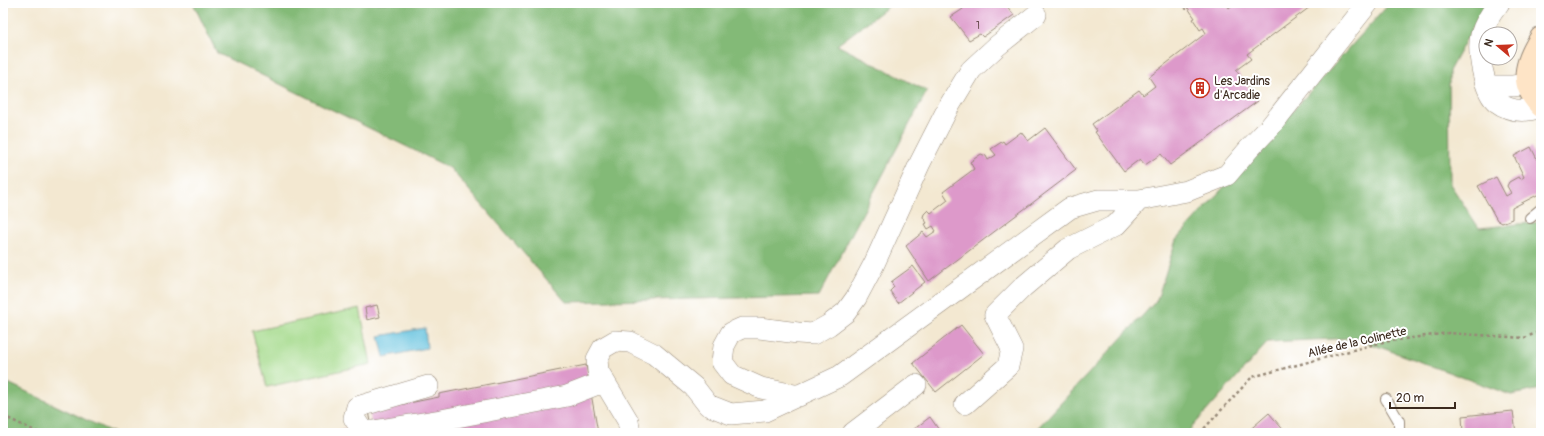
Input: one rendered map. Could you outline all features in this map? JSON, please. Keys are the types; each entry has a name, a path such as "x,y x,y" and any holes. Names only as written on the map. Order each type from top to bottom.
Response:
{"main road":[{"path":"1541,38 1530,56 1527,71 1527,84 1533,98 1541,106"}],"street":[{"path":"630,433 628,421 603,382 598,371 597,359 603,348 615,341 630,342 654,354 694,387 708,406 731,414 765,411 799,396 840,376 1070,208 1098,200 1139,200 1187,191 1226,175 1270,127 1368,3"},
{"path":"1499,3 1490,15 1481,35 1479,55 1487,86 1496,102 1512,110 1531,111 1541,106"},
{"path":"799,396 761,388 732,375 722,362 724,346 731,333 742,328 759,328 798,334 813,334 829,325 846,312 856,298 874,264 920,163 948,108 971,70 997,46 1036,14"},
{"path":"1487,86 1527,84"},
{"path":"965,404 1008,366 1012,349 995,315 1023,287 1068,249 1116,224 1139,200"},
{"path":"428,386 357,407 354,418 363,432 373,431 441,420 567,396 603,382"},
{"path":"853,433 916,385"}],"lane":[{"path":"1530,218 1541,209"},
{"path":"1386,399 1398,421 1399,433"}],"path":[{"name":"Allée de la Colinette","path":"1200,433 1252,377 1383,342 1448,333 1524,338 1541,331"},
{"path":"3,416 40,433"}],"green space":[{"path":"193,3 893,3 837,45 927,91 819,296 566,302 450,168 217,53"},
{"path":"1390,3 1486,3 1449,71 1450,184 1479,228 1541,222 1541,389 1511,395 1355,338 1268,342 1187,433 1033,433 1157,300 1176,240"},
{"path":"360,308 371,364 267,387 252,331"},
{"path":"3,378 6,382 114,433 3,433"}],"water":[{"path":"425,328 427,348 384,357 379,336"}],"building":[{"path":"966,3 1009,3 1006,5 1014,15 983,37 980,34 969,40 951,17 963,9 962,6"},
{"name":"Les Jardins d'Arcadie","path":"1183,3 1225,3 1229,8 1235,3 1314,4 1247,54 1251,59 1236,70 1258,101 1170,165 1161,154 1145,165 1140,159 1124,171 1095,132 1097,131 1092,124 1139,90 1143,95 1155,86 1149,77 1206,33 1203,28 1200,30 1193,19 1195,18 1188,8 1186,10"},
{"path":"1045,128 1076,170 929,281 906,246 923,232 927,237 936,231 933,226 928,229 925,224 927,223 923,217 924,214 928,210 931,213 948,200 943,192 974,169 970,162 981,154 986,156 988,160 996,155 991,149 1003,141 1005,144 1021,132 1028,141"},
{"path":"1531,147 1541,167 1541,193 1512,208 1512,219 1502,223 1497,220 1478,186 1496,177 1506,196 1511,193 1507,186 1509,182 1518,177 1521,179 1524,177 1514,156"},
{"path":"913,266 925,282 898,303 890,291 894,287 891,282"},
{"path":"377,305 380,317 367,320 365,308"},
{"path":"961,325 984,354 936,392 913,363"},
{"path":"586,365 598,433 373,433 369,411 439,397 439,394"},
{"path":"1513,411 1516,433 1463,433 1462,416"},
{"path":"1269,413 1286,433 1246,433"},
{"path":"930,417 941,433 909,433"},
{"path":"345,429 345,433 333,433 333,432"}],"place":[{"name":"Les Jardins d'Arcadie","path":"1200,88"}]}
